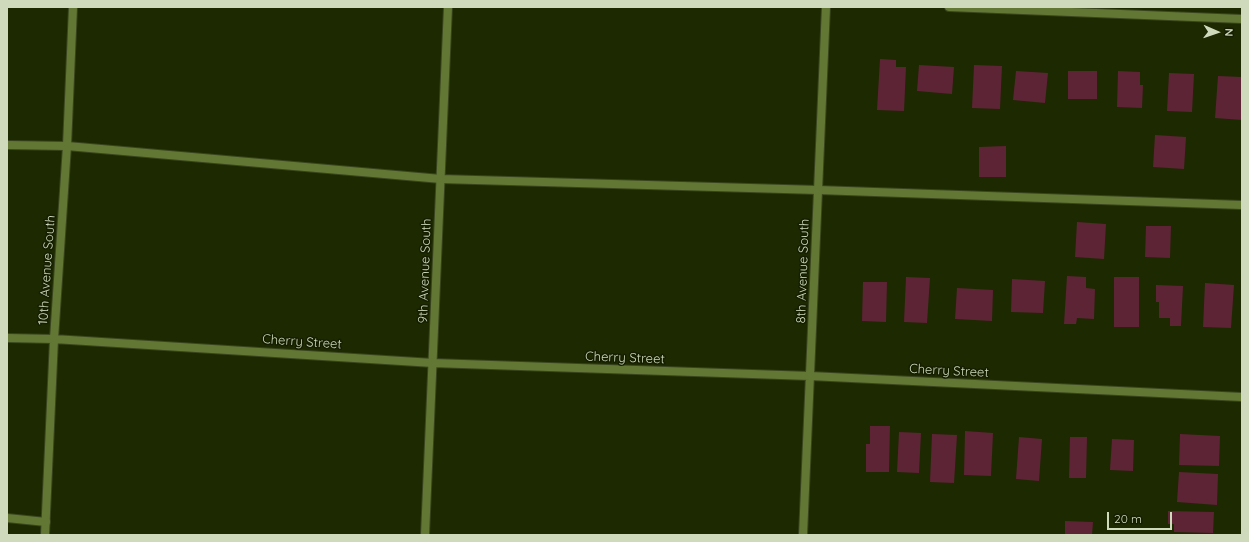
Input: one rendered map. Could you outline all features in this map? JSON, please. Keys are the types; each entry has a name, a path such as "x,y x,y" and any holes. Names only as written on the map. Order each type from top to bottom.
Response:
{"street":[{"name":"10th Avenue South","path":"45,535 54,339 67,146 73,7"},
{"name":"9th Avenue South","path":"425,535 448,7"},
{"name":"8th Avenue South","path":"803,535 826,7"},
{"path":"949,7 1242,18"},
{"path":"7,145 67,146 441,179 818,190 1242,205"},
{"name":"Cherry Street","path":"7,338 54,339 433,363 810,376 1242,397"},
{"path":"7,518 46,522"}],"building":[{"path":"880,59 896,60 896,67 906,67 904,111 877,110"},
{"path":"919,65 954,67 952,94 917,91"},
{"path":"974,65 1002,66 1000,109 972,108"},
{"path":"1016,71 1048,73 1045,103 1013,100"},
{"path":"1068,71 1097,71 1097,99 1068,99"},
{"path":"1118,71 1140,72 1140,85 1143,85 1142,108 1117,107"},
{"path":"1169,73 1194,74 1192,112 1167,111"},
{"path":"1218,76 1242,77 1242,120 1215,118"},
{"path":"1155,135 1186,137 1184,169 1153,167"},
{"path":"1006,146 1006,177 979,177 979,147"},
{"path":"1077,222 1106,224 1104,259 1075,257"},
{"path":"1146,226 1171,226 1170,258 1145,257"},
{"path":"1067,276 1086,277 1086,288 1095,289 1094,319 1077,318 1076,324 1064,324"},
{"path":"906,277 930,278 927,323 904,322"},
{"path":"1114,277 1139,277 1139,327 1114,327"},
{"path":"1012,279 1045,281 1043,313 1011,312"},
{"path":"863,282 887,282 886,322 862,321"},
{"path":"1205,283 1234,285 1231,328 1203,327"},
{"path":"1156,285 1183,286 1181,326 1170,326 1170,318 1159,318 1159,302 1156,302"},
{"path":"957,288 993,290 992,321 955,319"},
{"path":"870,426 890,426 889,472 866,472 866,444 870,444"},
{"path":"965,431 993,433 991,476 964,475"},
{"path":"899,432 921,433 919,473 897,472"},
{"path":"932,434 957,435 954,483 930,482"},
{"path":"1180,434 1220,436 1219,466 1179,465"},
{"path":"1019,437 1042,439 1039,481 1016,479"},
{"path":"1070,437 1087,437 1086,478 1069,478"},
{"path":"1112,439 1134,440 1133,471 1110,470"},
{"path":"1179,472 1218,474 1217,505 1177,502"},
{"path":"1168,511 1214,512 1213,533 1174,532 1174,524 1168,524"},
{"path":"1065,521 1093,522 1092,535 1065,535"}]}
